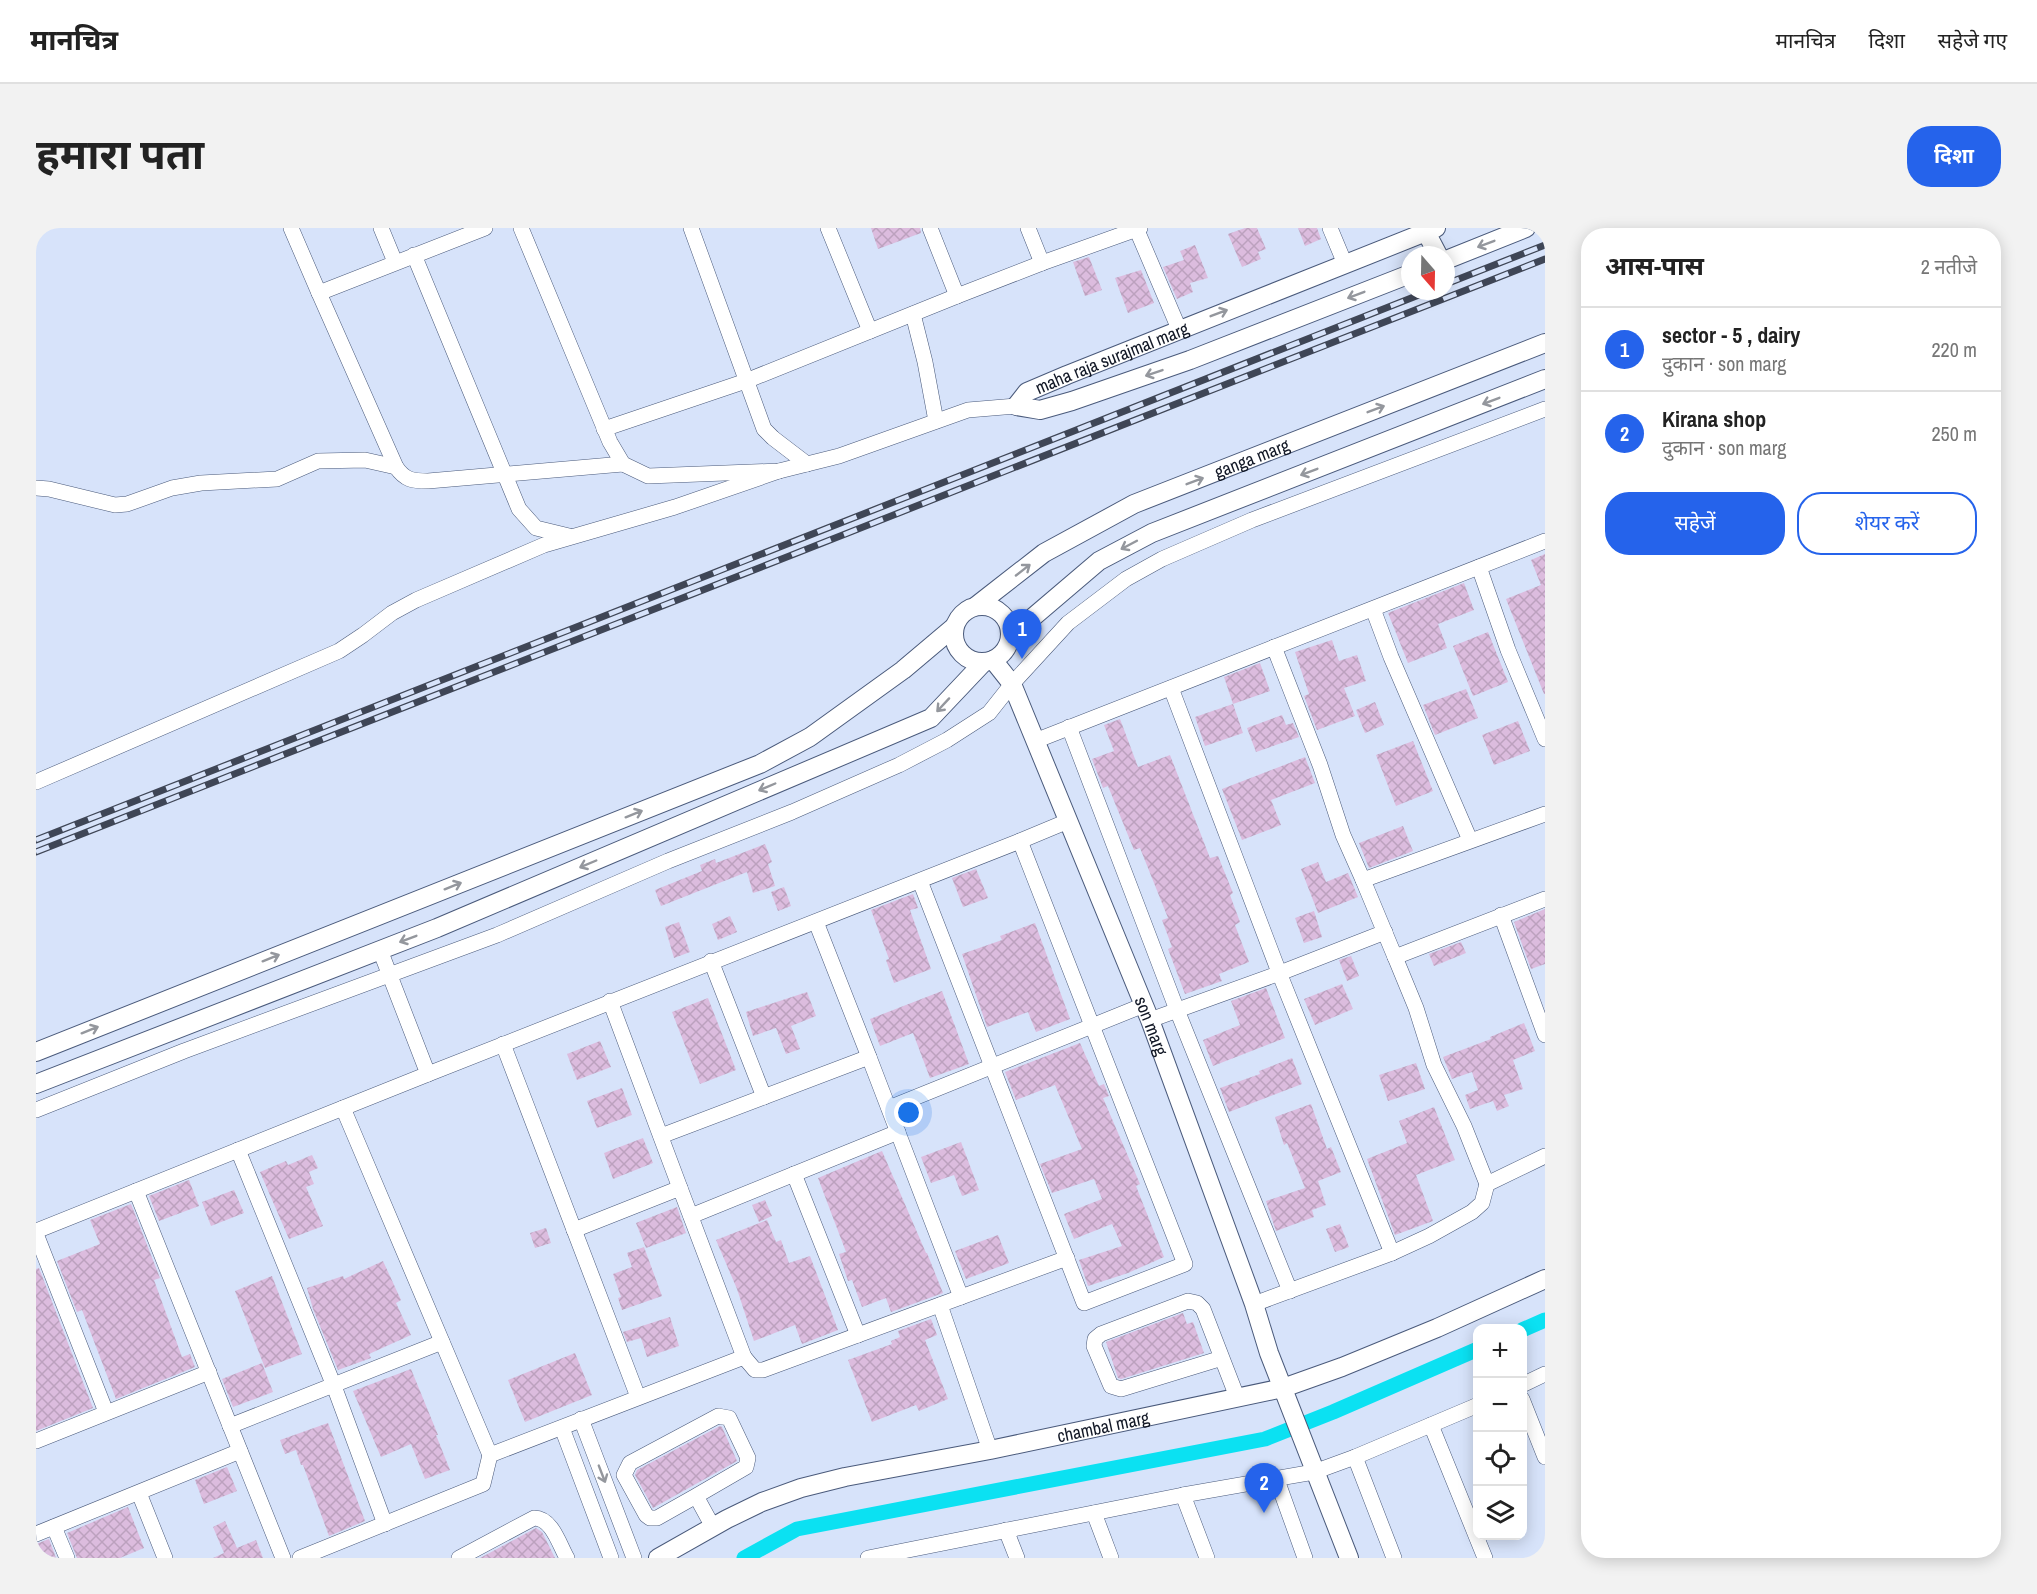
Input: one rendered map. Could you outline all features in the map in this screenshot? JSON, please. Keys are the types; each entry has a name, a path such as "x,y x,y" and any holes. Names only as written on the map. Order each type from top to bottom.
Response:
{"street":[{"path":"291,228 396,466 403,477 412,481 428,482 623,464 648,476 779,471"},
{"path":"381,228 395,262"},
{"path":"319,293 485,228"},
{"path":"521,228 604,429 623,464"},
{"path":"691,228 764,429 807,464"},
{"path":"828,228 870,331"},
{"path":"930,228 957,296"},
{"path":"1028,228 1042,262"},
{"path":"604,429 746,381 1042,262 1138,228 1190,360"},
{"path":"1330,228 1345,264"},
{"path":"1455,256 1526,228"},
{"path":"1429,229 1435,246"},
{"name":"maha raja surajmal marg","path":"1401,278 1190,360 1040,410 1016,406 1027,392 1429,229"},
{"path":"414,255 519,508 536,528 569,536"},
{"path":"913,314 936,421"},
{"name":"ganga marg","path":"976,606 1044,553 1134,504 1545,343"},
{"name":"ganga marg","path":"1011,636 1098,561 1152,533 1545,380"},
{"path":"36,782 339,651 416,600 544,545 675,507 779,471 839,456 968,410 1016,406"},
{"path":"36,1110 184,1051 497,935 899,765 947,741 989,713 1012,684 1068,623 1126,579 1162,558 1252,520 1545,409"},
{"path":"36,488 115,505 127,504 172,488 201,483 277,479 318,461 365,460 396,466"},
{"path":"1035,741 1545,541"},
{"path":"1479,567 1508,650 1545,739"},
{"path":"36,1084 437,928 931,718 988,662 1002,655 1008,646 1011,636 1010,626 1005,616 997,609 976,606 959,617 954,627 953,637 956,647 963,656 972,661 988,662"},
{"path":"1373,609 1390,657 1470,840"},
{"path":"36,1052 760,764 810,737 903,670 954,627"},
{"path":"1254,1304 1392,1253 1472,1212 1482,1203 1487,1184 1464,1126 1434,1065 1416,1008 1343,835 1320,765 1274,647"},
{"name":"son marg","path":"988,662 1012,684 1147,1012 1254,1304 1269,1353 1349,1558"},
{"path":"1171,688 1280,973 1392,1253"},
{"path":"1069,727 1177,1010 1290,1291"},
{"path":"1363,880 1545,814"},
{"path":"106,1412 36,1233 502,1044 1068,821"},
{"path":"920,880 1084,1302 1185,1264 1020,841"},
{"path":"1395,957 1545,899"},
{"path":"1501,915 1545,1035"},
{"path":"816,922 961,1296"},
{"path":"889,1108 1092,1027 1147,1012 1177,1010 1384,932"},
{"path":"380,950 428,1074"},
{"path":"711,961 764,1097"},
{"path":"610,1001 744,1357 755,1370 763,1370 1067,1258"},
{"path":"502,1044 638,1397"},
{"path":"661,1136 870,1057"},
{"path":"300,1558 483,1484 490,1455 343,1108"},
{"path":"691,1216 898,1132"},
{"path":"238,1150 334,1386 385,1524"},
{"path":"1487,1184 1545,1156"},
{"path":"794,1174 858,1335"},
{"path":"574,1230 680,1188"},
{"path":"136,1191 283,1558"},
{"name":"chambal marg","path":"658,1558 762,1502 844,1476 990,1450 1237,1397 1285,1396 1342,1367 1545,1279"},
{"path":"1222,1358 1116,1389 1111,1386 1094,1346 1095,1339 1101,1334 1188,1301 1197,1303 1203,1309 1222,1358 1237,1397"},
{"path":"940,1305 990,1450"},
{"path":"230,1426 442,1342"},
{"path":"490,1455 744,1357"},
{"path":"36,1441 209,1372"},
{"path":"1527,1383 1545,1374"},
{"path":"868,1558 921,1553 1006,1530 1183,1495 1277,1480 1312,1466 1355,1457 1473,1407"},
{"path":"1527,1412 1545,1457"},
{"path":"718,1416 729,1418 748,1458 746,1467 696,1496 657,1518 650,1518 645,1515 624,1474 630,1463 718,1416"},
{"path":"581,1419 634,1558"},
{"path":"1431,1425 1485,1558"},
{"path":"562,1428 611,1558"},
{"path":"36,1534 240,1451"},
{"path":"1355,1457 1394,1558"},
{"path":"1277,1480 1305,1558"},
{"path":"139,1493 165,1558"},
{"path":"1183,1495 1207,1558"},
{"path":"696,1496 713,1527"},
{"path":"1094,1513 1111,1558"},
{"path":"459,1558 534,1518 541,1518 549,1524 567,1558"},
{"path":"54,1527 67,1558"},
{"path":"1006,1530 1017,1558"}],"building":[{"path":"871,228 920,228 921,233 878,249"},
{"path":"1245,228 1257,228 1266,249 1258,252 1261,259 1242,267 1228,234"},
{"path":"1298,228 1317,228 1321,239 1305,246"},
{"path":"1195,245 1208,278 1190,283 1193,292 1177,299 1163,267 1184,260 1180,251"},
{"path":"1089,257 1102,290 1085,296 1073,262"},
{"path":"1141,270 1154,303 1128,313 1115,278"},
{"path":"1545,554 1544,694 1506,599 1541,585 1531,560"},
{"path":"1464,583 1474,610 1438,624 1447,648 1408,663 1388,613"},
{"path":"1488,632 1508,682 1473,696 1453,646"},
{"path":"1332,640 1339,661 1357,655 1366,681 1344,688 1355,716 1317,730 1304,696 1309,694 1295,652"},
{"path":"1260,663 1270,691 1233,704 1224,677"},
{"path":"1466,689 1478,718 1435,735 1423,705"},
{"path":"1375,702 1384,725 1365,733 1356,710"},
{"path":"1233,704 1243,733 1205,746 1195,717"},
{"path":"1282,715 1286,725 1293,723 1299,737 1256,752 1247,728"},
{"path":"1120,719 1138,767 1170,755 1210,858 1218,856 1233,893 1230,895 1240,922 1235,925 1249,962 1219,974 1222,981 1185,994 1168,949 1172,947 1162,920 1168,918 1140,848 1134,850 1108,786 1103,788 1092,759 1114,751 1104,725"},
{"path":"1518,721 1530,751 1494,765 1482,735"},
{"path":"1413,741 1433,791 1396,806 1376,755"},
{"path":"1305,757 1315,783 1271,800 1281,825 1242,840 1222,789"},
{"path":"1403,826 1413,851 1369,868 1359,843"},
{"path":"765,844 772,862 768,864 775,886 753,893 747,872 661,906 655,890 702,871 700,865 715,859 716,863"},
{"path":"1318,862 1326,882 1348,873 1358,897 1318,913 1301,869"},
{"path":"976,869 988,898 963,907 952,878"},
{"path":"784,887 791,906 778,911 771,892"},
{"path":"913,894 918,908 910,910 931,969 894,983 886,960 889,959 871,910"},
{"path":"1545,909 1545,964 1531,969 1514,922"},
{"path":"1314,911 1322,937 1304,943 1295,918"},
{"path":"730,916 737,932 718,940 712,924"},
{"path":"679,922 690,952 674,958 665,927"},
{"path":"1035,923 1070,1019 1036,1032 1028,1012 987,1027 962,954 1002,940 1000,936"},
{"path":"1461,942 1466,953 1434,966 1429,954"},
{"path":"1351,956 1359,976 1347,981 1339,960"},
{"path":"1342,984 1353,1009 1315,1025 1304,999"},
{"path":"1266,988 1285,1038 1213,1066 1203,1040 1240,1025 1231,1001"},
{"path":"942,991 969,1064 930,1078 913,1033 880,1046 870,1019"},
{"path":"807,992 816,1016 791,1026 800,1049 786,1054 776,1028 753,1036 746,1012"},
{"path":"708,998 736,1070 700,1084 672,1012"},
{"path":"1524,1023 1535,1051 1513,1060 1523,1089 1504,1095 1509,1106 1497,1111 1493,1101 1470,1109 1465,1095 1478,1090 1472,1072 1452,1079 1443,1057 1491,1039 1490,1037"},
{"path":"600,1041 611,1067 577,1080 567,1054"},
{"path":"1080,1043 1099,1086 1104,1084 1109,1096 1103,1098 1140,1184 1136,1186 1164,1257 1128,1273 1088,1286 1079,1260 1122,1246 1112,1224 1074,1239 1064,1214 1102,1199 1094,1179 1052,1193 1040,1164 1082,1149 1055,1085 1016,1100 1005,1072"},
{"path":"1292,1058 1302,1084 1229,1112 1220,1088 1260,1074 1259,1071"},
{"path":"1416,1063 1425,1089 1388,1101 1379,1075"},
{"path":"622,1088 632,1115 597,1128 587,1101"},
{"path":"1311,1104 1327,1149 1331,1147 1341,1172 1318,1181 1326,1205 1312,1210 1314,1217 1276,1231 1266,1201 1305,1188 1287,1143 1284,1145 1275,1117"},
{"path":"1434,1107 1455,1160 1416,1175 1433,1221 1395,1235 1367,1159 1407,1143 1399,1121"},
{"path":"643,1138 653,1163 613,1179 604,1153"},
{"path":"961,1142 979,1190 962,1196 954,1175 931,1183 921,1157"},
{"path":"882,1151 943,1293 891,1312 886,1298 862,1307 852,1280 848,1281 839,1254 846,1252 818,1178"},
{"path":"312,1155 318,1168 309,1172 314,1184 306,1187 323,1226 289,1239 260,1172 286,1161 288,1165"},
{"path":"189,1180 199,1206 159,1221 149,1196"},
{"path":"234,1190 244,1213 211,1226 202,1202"},
{"path":"765,1200 772,1216 759,1222 752,1205"},
{"path":"131,1204 160,1278 154,1280 182,1357 190,1354 195,1367 116,1399 82,1310 77,1312 57,1261 100,1244 90,1220"},
{"path":"677,1207 686,1233 646,1248 636,1223"},
{"path":"767,1220 776,1242 781,1240 789,1263 810,1256 838,1330 802,1344 795,1325 754,1341 737,1289 716,1240"},
{"path":"1340,1224 1349,1247 1335,1252 1326,1229"},
{"path":"546,1228 551,1243 535,1248 530,1233"},
{"path":"998,1235 1009,1263 966,1279 955,1251"},
{"path":"644,1247 662,1296 622,1310 618,1298 621,1297 613,1274 632,1267 627,1253"},
{"path":"383,1261 401,1300 396,1303 411,1335 369,1354 371,1358 338,1370 313,1309 307,1288 343,1276 344,1279"},
{"path":"39,1268 93,1408 36,1431 36,1269"},
{"path":"272,1276 302,1354 265,1368 235,1291"},
{"path":"1183,1313 1187,1324 1193,1322 1204,1353 1118,1378 1106,1342"},
{"path":"670,1317 679,1346 647,1357 641,1338 627,1342 623,1332"},
{"path":"931,1319 937,1335 925,1340 948,1399 919,1411 916,1405 872,1422 848,1360 892,1344 891,1341 900,1337 898,1331"},
{"path":"575,1353 592,1395 525,1422 508,1380"},
{"path":"262,1363 273,1392 233,1407 222,1379"},
{"path":"411,1369 450,1470 425,1479 411,1444 381,1457 353,1391"},
{"path":"328,1423 365,1521 329,1536 296,1450 285,1454 280,1440"},
{"path":"720,1426 737,1461 653,1508 635,1475 637,1470"},
{"path":"227,1467 237,1491 204,1504 195,1480"},
{"path":"128,1507 144,1548 120,1558 77,1558 67,1533"},
{"path":"225,1521 237,1548 256,1540 263,1558 213,1558 224,1553 213,1527"},
{"path":"536,1528 542,1532 555,1558 480,1558"},
{"path":"49,1539 56,1558 36,1558 36,1544"}],"waterway":[{"path":"1527,1328 1545,1320"},
{"path":"744,1558 797,1529 1265,1439 1473,1351"}],"railway":[{"path":"1455,280 1545,245"},
{"path":"36,852 1545,259"},
{"path":"36,840 1406,300"}],"place":[{"name":"sector - 5 , dairy","path":"1022,659"},
{"name":"Kirana shop","path":"1264,1513"}]}
